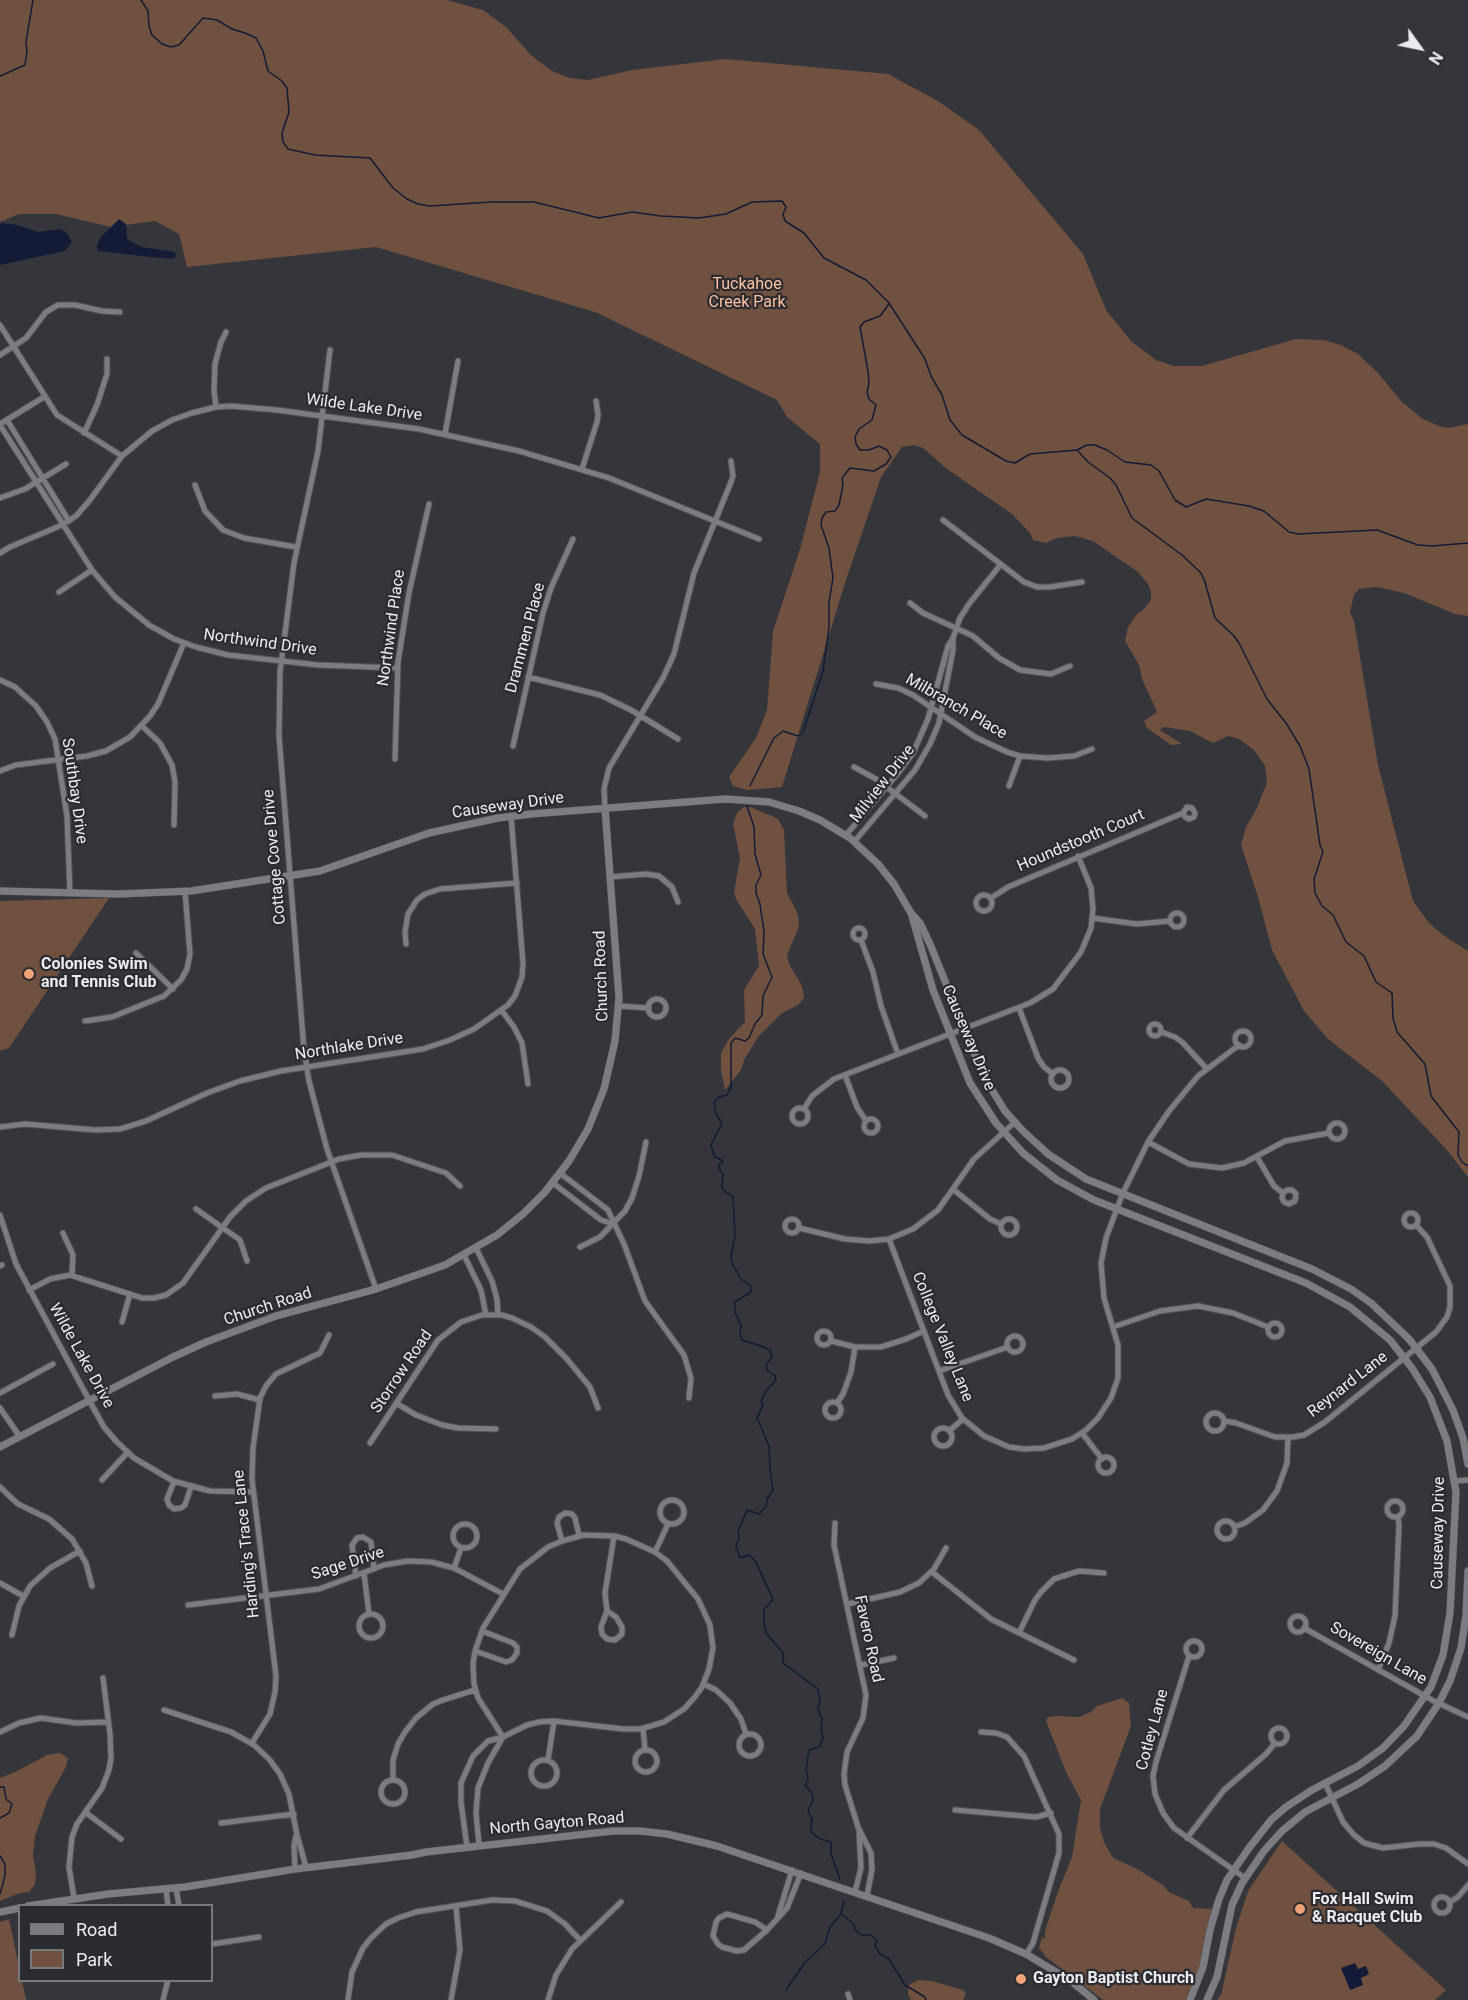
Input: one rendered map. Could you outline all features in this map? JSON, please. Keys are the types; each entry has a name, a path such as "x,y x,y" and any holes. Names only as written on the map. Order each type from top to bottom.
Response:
{"street":[{"path":"0,355 28,336 46,312 58,305 75,305 120,312"},
{"path":"0,325 57,416 111,447 122,456"},
{"path":"216,407 215,363 226,332"},
{"name":"Cottage Cove Drive","path":"330,350 314,470 296,547 282,662 278,727 307,1067 318,1122 376,1289"},
{"path":"84,433 97,405 107,374 107,359"},
{"path":"445,434 458,361"},
{"path":"0,424 44,397"},
{"path":"582,469 597,422 596,401"},
{"name":"Wilde Lake Drive","path":"0,553 69,521 90,500 122,456 163,424 192,412 216,407 243,406 445,434 519,451 582,469 646,492 759,539"},
{"path":"7,420 69,521"},
{"name":"Northwind Drive","path":"0,424 92,570 115,597 149,625 184,643 228,655 282,662 398,668"},
{"name":"Church Road","path":"0,1447 173,1357 227,1334 276,1316 376,1289 437,1268 476,1248 516,1220 553,1183 588,1129 604,1089 615,1041 619,1006 604,789 609,768 671,662 689,588 733,476 731,461"},
{"path":"0,498 36,483 66,464"},
{"path":"195,485 205,511 223,530 237,536 296,547"},
{"name":"Northwind Place","path":"394,759 398,668 409,593 429,504"},
{"path":"943,520 1024,582 1037,587 1082,582"},
{"name":"Drammen Place","path":"513,746 543,613 551,588 573,539"},
{"name":"Milview Drive","path":"846,835 913,753 923,733 948,646 969,604 1001,564"},
{"path":"59,592 92,570"},
{"path":"910,603 923,613 973,636 999,658 1020,670 1051,674 1070,666"},
{"name":"Milview Drive","path":"854,842 923,758 939,723 953,650 953,638"},
{"path":"0,771 16,765 87,756 106,751 130,737 142,726 158,704 184,643"},
{"path":"528,677 600,695 640,715 678,739"},
{"name":"Southbay Drive","path":"0,680 15,687 36,706 52,731 59,760 68,825 70,892"},
{"name":"Milbranch Place","path":"876,684 898,688 931,706 992,746 1020,756 1069,757 1092,749"},
{"path":"142,726 160,743 172,765 175,782 174,825"},
{"path":"1009,786 1020,756"},
{"path":"854,767 886,786 925,816"},
{"name":"Causeway Drive","path":"0,891 149,893 185,891 290,876 337,866 429,833 467,823 512,816 715,799 760,801 799,811 846,835 888,876 911,913 920,923 984,1077 1005,1111 1036,1144 1064,1166 1086,1179 1330,1277 1371,1303 1397,1325 1432,1369 1447,1395 1461,1432 1468,1464"},
{"name":"Houndstooth Court","path":"991,898 1008,887 1078,856 1183,813"},
{"name":"Northlake Drive","path":"0,1127 25,1124 96,1130 120,1128 146,1121 207,1093 240,1081 307,1067 402,1053 438,1044 474,1029 502,1011 515,996 523,970 512,816"},
{"path":"804,1109 820,1088 845,1075 1019,1008 1040,998 1058,983 1087,941 1092,918 1091,888 1078,856"},
{"path":"610,877 646,874 659,876 672,887 678,902"},
{"path":"406,944 408,914 424,894 440,889 517,883"},
{"path":"85,1021 123,1013 164,996 185,973 190,954 185,891"},
{"name":"Causeway Drive","path":"911,913 933,990 970,1083 986,1110 1023,1153 1057,1180 1094,1200 1324,1292 1350,1307 1390,1340 1419,1377 1437,1413 1447,1441 1455,1481 1449,1628 1443,1655 1425,1696 1404,1726 1383,1748 1358,1766 1299,1798 1271,1820 1233,1871 1219,1899 1203,1967 1190,2000"},
{"path":"1092,918 1137,924 1170,921"},
{"path":"861,940 898,1054"},
{"path":"136,953 173,988"},
{"path":"619,1006 649,1008"},
{"path":"1019,1008 1038,1058 1053,1074"},
{"path":"502,1011 522,1043 528,1084"},
{"path":"1161,1032 1182,1042 1207,1069"},
{"name":"College Valley Lane","path":"889,1239 939,1371 953,1404 963,1419 979,1433 995,1442 1024,1449 1053,1447 1082,1433 1106,1408 1118,1378 1119,1356 1104,1298 1101,1263 1106,1238 1116,1209 1148,1142 1182,1094 1207,1069 1239,1045"},
{"path":"845,1075 866,1121"},
{"path":"799,1228 854,1240 889,1239 902,1235 923,1223 938,1210 974,1159 1015,1122"},
{"path":"1148,1142 1178,1160 1199,1167 1232,1167 1257,1157 1285,1141 1329,1133"},
{"path":"580,1247 600,1237 625,1211 639,1176 646,1142"},
{"path":"29,1290 50,1279 72,1275 142,1298 165,1295 183,1283 238,1208 266,1188 332,1162 361,1155 392,1155 446,1173 460,1186"},
{"path":"1257,1157 1274,1186 1283,1193"},
{"path":"560,1173 608,1210 624,1244 645,1301 684,1356 690,1378 689,1398"},
{"path":"553,1183 601,1221 613,1224"},
{"path":"954,1190 990,1219 1001,1224"},
{"path":"196,1209 240,1240 247,1261"},
{"name":"Wilde Lake Drive","path":"0,1215 12,1254 29,1290 104,1427 128,1452 151,1470 174,1482 222,1492 253,1492"},
{"name":"Reynard Lane","path":"1288,1438 1313,1430 1417,1349 1442,1325 1450,1307 1451,1296 1446,1277 1427,1237 1416,1225"},
{"path":"63,1233 73,1255 72,1275"},
{"path":"476,1248 492,1281 498,1315"},
{"path":"464,1255 481,1290 486,1315"},
{"path":"122,1322 130,1294"},
{"path":"1113,1327 1171,1308 1198,1306 1227,1312 1268,1327"},
{"name":"Storrow Road","path":"370,1443 443,1335 461,1322 486,1315 512,1318 526,1324 556,1347 590,1387 598,1408"},
{"path":"831,1341 855,1347 889,1345 924,1331"},
{"name":"Harding's Trace Lane","path":"252,1743 270,1714 276,1676 253,1492 252,1460 260,1400 266,1386 276,1374 316,1356 323,1349 329,1335"},
{"path":"837,1404 852,1372 855,1347"},
{"path":"939,1371 1008,1347"},
{"path":"0,1393 53,1364"},
{"path":"214,1395 237,1394 260,1400"},
{"path":"396,1403 416,1415 442,1425 458,1428 496,1429"},
{"path":"0,1408 20,1437"},
{"path":"949,1431 963,1419"},
{"path":"1224,1421 1275,1437 1288,1438 1287,1463 1277,1491 1263,1510 1234,1527"},
{"path":"1082,1433 1102,1459"},
{"path":"102,1480 128,1452"},
{"path":"1455,1481 1468,1480"},
{"path":"174,1482 167,1499 169,1505 174,1509 185,1505 191,1487"},
{"path":"0,1487 18,1504 60,1526 72,1539 86,1563 92,1587"},
{"path":"677,1500 684,1507 684,1516 677,1524 668,1524 661,1517 660,1508 667,1501 677,1500"},
{"path":"562,1541 556,1523 565,1513 572,1514 575,1518 579,1536"},
{"path":"1378,1670 1389,1643 1395,1616 1400,1525 1398,1517"},
{"name":"Favero Road","path":"835,1523 834,1545 866,1691 865,1709 859,1729 847,1752 844,1774 847,1792 872,1859 867,1896"},
{"path":"469,1524 476,1531 477,1540 470,1547 461,1548 454,1542 453,1532 460,1525 469,1524"},
{"path":"655,1552 668,1524"},
{"path":"467,1847 461,1802 464,1774 473,1756 481,1747 495,1738 503,1737 527,1725 554,1721 622,1729 643,1728 675,1716 694,1698 704,1684 712,1648 708,1619 698,1599 682,1577 655,1552 637,1542 614,1536 579,1536 562,1541 540,1552 525,1564 503,1594 482,1631 475,1651 472,1671 476,1690 485,1711 503,1737"},
{"path":"607,1611 616,1617 622,1627 622,1634 615,1640 607,1640 602,1634 602,1621 607,1611 605,1593 614,1536"},
{"path":"356,1576 352,1545 357,1538 363,1537 371,1542 374,1569"},
{"path":"454,1568 461,1548"},
{"path":"848,1604 900,1592 919,1583 932,1572 946,1548"},
{"path":"12,1635 14,1620 23,1596 44,1572 80,1551"},
{"name":"Sage Drive","path":"188,1605 319,1589 384,1565 408,1561 440,1563 463,1571 503,1594"},
{"path":"1019,1633 1035,1600 1054,1579 1079,1570 1104,1574"},
{"name":"Causeway Drive","path":"1207,2000 1217,1977 1232,1905 1245,1878 1264,1851 1282,1831 1305,1812 1374,1774 1399,1754 1417,1736 1439,1703 1450,1681 1461,1648 1466,1615 1468,1571"},
{"path":"932,1572 982,1614 1074,1660"},
{"path":"364,1573 369,1614"},
{"path":"0,1583 23,1596"},
{"path":"369,1614 379,1616 384,1624 382,1634 374,1639 364,1637 359,1629 361,1619 369,1614"},
{"name":"Sovereign Lane","path":"1304,1628 1425,1696 1468,1717"},
{"path":"475,1651 506,1662 512,1660 518,1653 513,1643 482,1631"},
{"name":"Cotley Lane","path":"1189,1656 1159,1751 1154,1776 1155,1794 1163,1813 1174,1828 1245,1878"},
{"path":"861,1665 894,1658"},
{"path":"74,1898 69,1867 70,1846 77,1824 102,1788 109,1770 111,1748 103,1678"},
{"path":"704,1684 716,1690 730,1703 741,1719 746,1734"},
{"path":"393,1780 392,1767 395,1752 405,1732 416,1718 443,1700 476,1690"},
{"path":"164,1710 221,1728 252,1743 269,1759 280,1774 289,1794 306,1867"},
{"path":"0,1732 19,1723 41,1719 76,1723 108,1722"},
{"path":"548,1760 554,1721"},
{"path":"643,1728 645,1750"},
{"path":"981,1732 1001,1735 1012,1741 1024,1756 1059,1834 1059,1853 1033,1943 1026,1954"},
{"path":"746,1734 756,1735 761,1743 759,1752 753,1756 744,1755 738,1747 739,1741 746,1734"},
{"path":"479,1845 476,1813 478,1788 488,1762 503,1737"},
{"path":"1187,1838 1224,1790 1266,1754 1275,1743"},
{"path":"645,1750 654,1752 658,1761 654,1770 648,1772 639,1769 635,1764 637,1755 645,1750"},
{"path":"548,1760 555,1767 556,1777 549,1784 540,1785 532,1779 531,1769 538,1761 548,1760"},
{"path":"393,1780 402,1783 405,1793 403,1799 394,1804 384,1800 381,1791 386,1782 393,1780"},
{"path":"1325,1783 1343,1822 1364,1842 1383,1848 1434,1844 1446,1848 1468,1864"},
{"path":"955,1810 1036,1817 1051,1814"},
{"path":"85,1812 121,1839"},
{"path":"221,1823 294,1814"},
{"name":"Favero Road","path":"855,1892 861,1868 859,1828"},
{"name":"North Gayton Road","path":"35,1904 176,1888 306,1867 479,1845 613,1831 640,1831 693,1839 801,1873 989,1938 1026,1954 1071,1981 1094,2000"},
{"path":"295,1869 294,1846 297,1835"},
{"path":"778,1918 792,1870"},
{"path":"767,1930 755,1922 727,1914 717,1920 713,1936 722,1947 744,1950 767,1930 790,1904 801,1873"},
{"path":"1450,1902 1468,1885"},
{"path":"176,1888 178,1904"},
{"path":"166,1889 168,1904"},
{"path":"348,2000 349,1982 354,1965 363,1948 379,1930 407,1914 504,1900 527,1903 556,1917 580,1940"},
{"path":"548,2000 560,1969 580,1940 621,1902"},
{"path":"451,2000 460,1950 456,1906"},
{"path":"0,1912 18,1908"},
{"path":"213,1944 259,1937"},
{"path":"163,2000 168,1982"}],"green space":[{"name":"Tuckahoe Creek Park","path":"0,0 447,0 483,10 506,27 531,55 552,71 570,78 588,80 632,70 726,59 888,74 938,101 979,130 1083,254 1107,312 1132,342 1156,360 1173,366 1202,366 1296,339 1324,340 1341,345 1358,354 1378,373 1402,402 1423,419 1448,428 1468,424 1468,616 1455,614 1404,593 1377,587 1359,589 1354,595 1350,612 1354,621 1378,765 1413,901 1429,923 1468,951 1468,1177 1446,1149 1382,1081 1328,1039 1304,1011 1272,950 1241,845 1246,827 1267,783 1265,766 1254,750 1239,739 1228,736 1213,743 1190,731 1164,727 1160,730 1182,744 1171,745 1147,728 1144,721 1157,712 1142,679 1139,665 1125,641 1128,627 1151,600 1148,584 1138,572 1093,541 1075,536 1057,538 1046,543 1033,540 1030,533 1012,514 947,469 923,448 914,445 902,447 881,477 846,580 782,787 747,790 733,786 729,777 756,738 767,710 773,631 800,549 820,472 820,444 787,417 777,400 595,312 376,247 187,267 179,234 155,221 111,227 56,214 19,214 0,222"},
{"path":"744,807 750,807 778,819 784,830 787,893 797,912 799,922 787,955 789,964 802,986 804,998 798,1005 782,1013 758,1037 745,1058 741,1070 725,1090 721,1070 721,1053 729,1039 745,1022 744,990 759,966 755,929 734,892 740,858 733,824 737,813"},
{"name":"Colonies Swim and Tennis Club","path":"109,898 9,1048 0,1051 0,901"},
{"path":"1122,1698 1129,1703 1131,1726 1100,1809 1100,1828 1104,1842 1113,1858 1137,1869 1163,1885 1169,1892 1189,1901 1193,1908 1213,1909 1202,1966 1187,2000 1103,2000 1046,1957 1039,1948 1042,1937 1045,1939 1045,1931 1057,1894 1072,1857 1081,1800 1066,1772 1046,1721 1048,1717 1079,1717 1091,1712 1097,1706"},
{"path":"60,1753 68,1758 66,1767 48,1799 35,1836 33,1856 35,1884 29,1892 0,1901 0,1778 47,1755"},
{"name":"Fox Hall Swim & Racquet Club","path":"1282,1841 1446,1990 1435,2000 1217,2000 1221,1995 1236,1928 1248,1891"},
{"path":"9,1919 18,1962 18,1982 22,1982 26,2000 0,2000 0,1922"},
{"path":"918,1980 932,1981 963,1990 966,1993 963,2000 911,2000 908,1994 909,1985"}],"water":[{"path":"119,219 126,224 127,238 130,241 142,247 175,252 176,257 172,259 98,251 100,238"},
{"path":"0,224 38,232 60,229 66,232 72,242 65,251 0,265"},
{"path":"1355,1963 1358,1969 1366,1966 1369,1974 1361,1978 1363,1985 1350,1990 1341,1968"}],"waterway":[{"path":"0,76 25,65 26,42 33,0"},
{"path":"141,0 148,11 152,35 162,44 171,47 179,45 203,18 217,20 232,29 256,38 263,51 268,71 282,81 287,88 289,112 282,133 283,142 288,149 315,155 370,158 393,188 418,204 430,206 534,202 599,218 632,212 699,218 726,214 752,202 782,201 786,207 783,214 785,221 804,233 824,258 866,280 889,303 925,359 931,376 942,395 950,420 962,435 1006,461 1015,463 1030,454 1077,450 1087,445 1095,445 1125,462 1151,465 1159,471 1175,500 1186,507 1206,499 1249,506 1264,511 1289,532 1298,534 1377,530 1418,545 1468,543"},
{"path":"750,786 774,738 783,731 798,736 803,732 823,671 833,578 829,548 821,525 822,518 826,512 835,511 839,505 842,478 850,468 874,471 886,464 891,457 887,450 879,446 869,450 860,450 855,437 859,429 872,420 876,405 869,399 867,392 868,371 860,327 864,322 880,316 889,304"},
{"path":"1077,450 1116,485 1132,518 1182,555 1201,573 1215,618 1239,643 1267,699 1300,746 1309,769 1323,852 1314,879 1315,893 1322,906 1333,915 1346,942 1364,956 1376,982 1392,993 1393,1018 1397,1032 1425,1064 1431,1096 1459,1132 1458,1155 1468,1166"},
{"path":"747,806 754,827 755,854 761,875 756,885 756,893 764,932 763,954 772,977 763,996 762,1015 749,1038 745,1041 735,1038 731,1043 731,1087 727,1095 719,1097 714,1102 716,1114 722,1123 711,1145 714,1156 723,1161 719,1165 723,1174 723,1190 733,1197 735,1235 732,1263 741,1279 750,1285 751,1292 735,1302 735,1312 741,1325 740,1335 742,1340 771,1351 772,1357 766,1365 767,1370 775,1376 776,1380 766,1391 757,1418 769,1446 773,1490 767,1499 766,1507 759,1514 747,1510 738,1532 739,1538 736,1546 740,1558 749,1555 756,1562 772,1597 772,1601 764,1609 764,1623 766,1633 783,1653 783,1663 818,1689 820,1702 818,1710 822,1718 823,1739 819,1747 809,1750 806,1769 808,1779 805,1785 812,1793 813,1801 808,1810 812,1820 811,1832 820,1839 831,1842 831,1854 840,1879"},
{"path":"0,1787 4,1787 6,1799 12,1804 9,1813 0,1818"},
{"path":"0,1856 5,1864 5,1876 0,1894"},
{"path":"786,1990 805,1962 825,1944 830,1927 841,1914 844,1901"},
{"path":"841,1914 853,1923 856,1931 862,1935 871,1935 877,1941 875,1946 881,1955 889,1959 905,1985 925,1997 926,2000"}],"place":[{"name":"Colonies Swim and Tennis Club","path":"29,974"},
{"name":"Fox Hall Swim & Racquet Club","path":"1300,1909"},
{"name":"Gayton Baptist Church","path":"1021,1979"}]}
